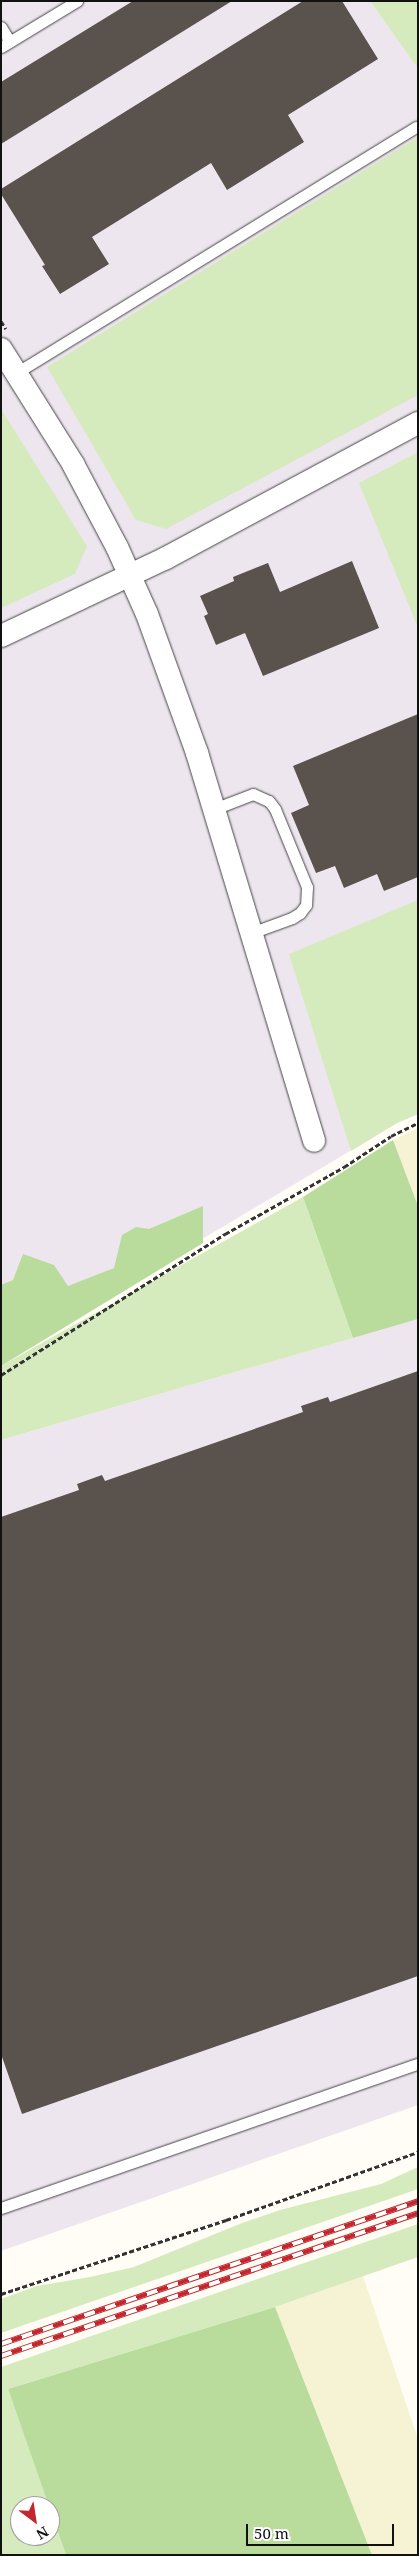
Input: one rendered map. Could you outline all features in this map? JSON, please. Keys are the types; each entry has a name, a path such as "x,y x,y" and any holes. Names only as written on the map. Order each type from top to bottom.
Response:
{"street":[{"path":"1,349 73,464 131,575 180,700 314,1141"},
{"path":"1,636 131,575 418,423"}],"lane":[{"path":"1,27 6,45 77,1"},
{"path":"16,373 416,128"},
{"path":"214,808 253,794 268,801 275,809 308,887 306,905 300,913 292,918 252,932"},
{"path":"1,2208 418,2064"}],"path":[{"path":"1,1375 225,1234 344,1167 391,1136 418,1123"},
{"path":"1,2294 235,2217 418,2152"}],"shaded area":[{"path":"1,1 370,1 418,69 418,1114 397,1123 1,1359"},
{"path":"418,1128 418,1206 393,1140"},
{"path":"418,1319 418,2105 1,2251 1,1440"},
{"path":"363,2276 418,2439 418,2555 372,2555 275,2307"}],"green space":[{"path":"370,1 418,1 418,69"},
{"path":"418,137 418,395 166,529 136,520 47,367"},
{"path":"1,409 87,546 75,574 1,608"},
{"path":"418,452 418,628 359,483"},
{"path":"418,900 418,1114 397,1123 351,1151 289,954"},
{"path":"393,1140 418,1206 418,1319 353,1338 303,1197"},
{"path":"303,1197 353,1338 1,1440 1,1366"},
{"path":"203,1206 203,1243 1,1366 1,1285 13,1280 23,1254 54,1265 68,1286 114,1268 122,1235 136,1227 149,1229"},
{"path":"418,2167 418,2189 1,2333 1,2299 37,2286 134,2267 242,2223 280,2210 381,2184"},
{"path":"418,2224 418,2257 275,2307 8,2389 45,2496 10,2496 10,2546 60,2546 60,2537 66,2555 1,2555 1,2367"},
{"path":"275,2307 372,2555 66,2555 60,2538 60,2496 45,2496 8,2389"}],"building":[{"path":"133,1 232,1 1,144 1,82"},
{"path":"303,1 342,1 378,59 288,115 304,142 227,190 211,163 92,237 109,264 60,294 42,266 45,265 1,194 1,189"},
{"path":"352,561 379,628 263,676 245,633 216,645 204,616 208,614 200,596 234,581 233,577 268,563 280,592"},
{"path":"418,714 418,877 384,891 377,874 344,888 335,866 316,873 291,813 309,805 293,766"},
{"path":"418,1371 418,1976 22,2114 1,2054 1,1517 79,1490 77,1484 102,1475 105,1481 303,1412 301,1406 328,1397 330,1402"}],"railway":[{"path":"1,2344 418,2201"},
{"path":"1,2356 418,2213"}]}
